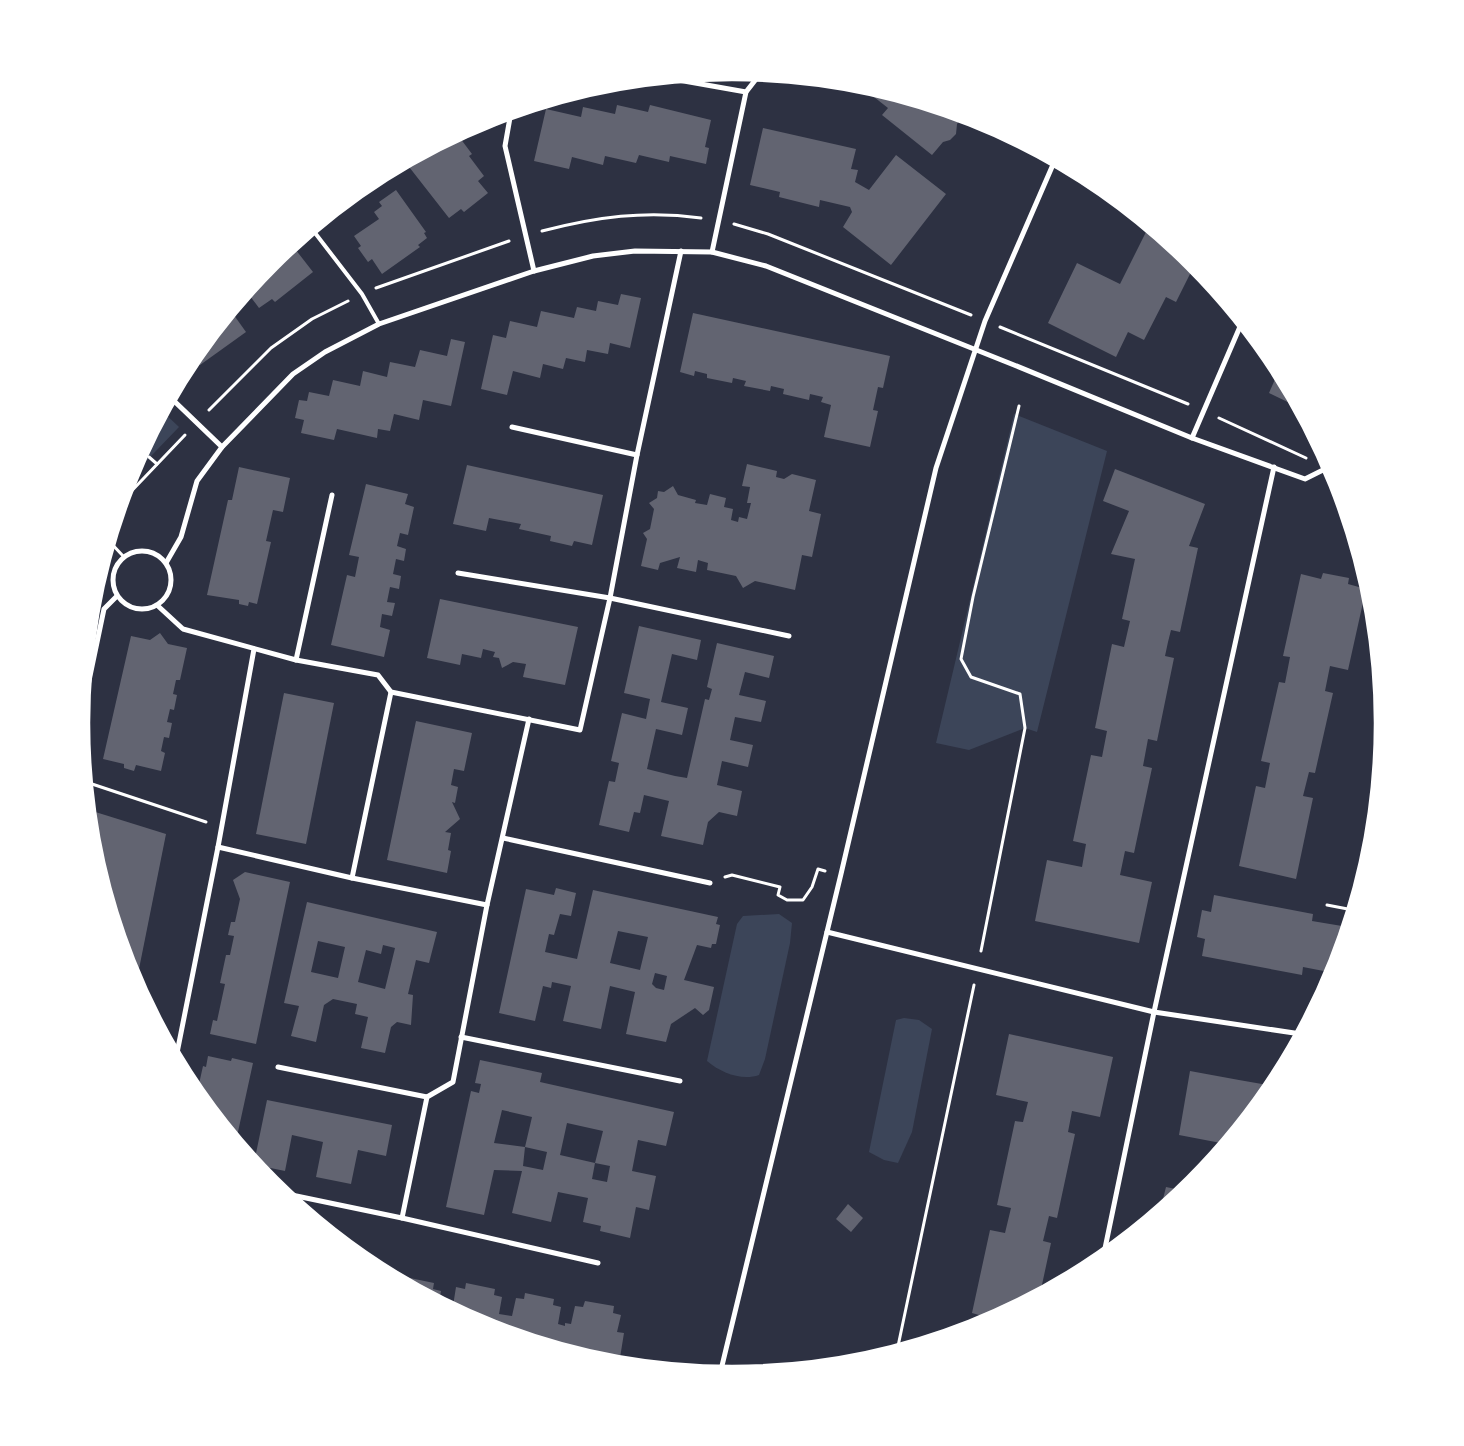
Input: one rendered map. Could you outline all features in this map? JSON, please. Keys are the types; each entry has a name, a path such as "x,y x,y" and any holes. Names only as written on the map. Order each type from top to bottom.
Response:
{"street":[{"path":"686,81 746,92"},
{"path":"712,252 746,92 755,81"},
{"path":"510,120 505,146 534,271"},
{"path":"722,1366 841,874 936,468 985,321 1053,165"},
{"path":"166,563 181,537 197,481 222,447 293,374 325,352 379,324 534,271 593,256 635,251 712,252 766,266 1192,438 1305,479 1323,470"},
{"path":"158,606 183,629 296,660 378,675 391,692 580,730 610,598 637,455 681,251"},
{"path":"1192,438 1239,328"},
{"path":"174,402 222,447"},
{"path":"512,427 637,455"},
{"path":"1106,1246 1154,1012 1274,467"},
{"path":"296,660 332,495"},
{"path":"138,551 154,553 166,563 172,578 169,594 158,606 143,610 128,607 117,596 112,582 115,568 124,557 138,551"},
{"path":"458,573 610,598 789,636"},
{"path":"92,668 104,608 117,596"},
{"path":"178,1049 218,846 254,649"},
{"path":"352,878 391,692"},
{"path":"278,1067 427,1097 453,1082 487,905 529,719"},
{"path":"503,838 710,883"},
{"path":"218,846 352,878 487,905"},
{"path":"827,932 1154,1012 1295,1033"},
{"path":"461,1037 680,1081"},
{"path":"402,1218 427,1097"},
{"path":"296,1195 598,1263"}],"lane":[{"path":"316,233 362,294 379,324"}],"path":[{"path":"134,488 271,348 312,319 362,294 526,235 583,220 631,214 684,215 719,220 768,234 1203,410 1321,465"},
{"path":"899,1344 978,969 1025,728 1020,694 971,677 961,659 973,597 1019,406"},
{"path":"149,458 156,464"},
{"path":"114,546 124,557"},
{"path":"92,784 221,827"},
{"path":"732,875 780,887 778,895 787,900 803,900 812,887 818,869 841,874"},
{"path":"1327,905 1347,909"}],"shaded area":[{"path":"1014,414 1107,451 1037,732 1025,728 969,750 936,743"},
{"path":"167,416 179,427 144,463"},
{"path":"779,914 792,923 790,943 765,1059 759,1075 746,1077 732,1075 707,1061 737,924 743,916"},
{"path":"904,1018 919,1020 932,1029 912,1132 898,1163 884,1160 869,1152 896,1020"}],"building":[{"path":"874,97 898,102 959,122 956,134 950,140 943,142 932,155 882,115 888,108"},
{"path":"617,105 648,112 650,105 711,120 705,147 709,148 706,164 670,156 669,162 639,155 636,163 605,156 603,165 572,157 569,169 534,161 546,109 581,117 583,107 615,114"},
{"path":"763,128 856,149 851,169 858,170 855,182 869,190 896,155 946,194 891,265 843,227 852,212 850,207 820,200 819,207 779,197 780,192 750,185"},
{"path":"461,140 472,154 469,156 484,176 478,181 488,193 464,212 461,209 449,218 409,167"},
{"path":"396,190 426,232 424,233 427,238 418,245 420,247 382,274 372,259 368,262 358,248 361,246 354,236 379,219 374,212 382,206 379,202"},
{"path":"1146,232 1191,272 1176,302 1166,297 1144,340 1128,332 1116,357 1048,323 1077,263 1120,284"},
{"path":"296,251 313,272 275,302 272,299 259,308 251,297 277,268"},
{"path":"621,294 641,298 630,348 610,343 608,354 587,350 585,362 566,358 563,369 543,364 540,378 513,371 507,395 481,389 493,335 506,338 510,321 537,327 541,311 574,318 577,307 596,311 598,301 618,305"},
{"path":"693,313 890,356 883,388 878,387 873,410 878,411 870,447 824,437 831,405 821,402 823,397 810,394 809,400 783,394 784,389 771,386 770,391 744,386 746,381 733,378 732,383 707,378 707,374 695,371 694,376 680,372"},
{"path":"235,316 246,332 200,365 199,363"},
{"path":"451,339 465,342 451,406 423,400 419,420 394,414 390,431 378,429 377,438 337,429 334,440 301,433 304,420 295,418 299,400 307,401 309,392 329,396 333,380 360,386 363,371 387,377 390,362 415,367 420,350 447,356"},
{"path":"1275,379 1289,403 1269,393"},
{"path":"747,464 777,471 776,477 784,479 792,474 816,480 809,511 821,514 812,557 802,555 795,590 755,581 743,588 736,576 707,570 708,563 698,560 696,572 677,568 680,557 660,563 658,570 641,566 647,539 643,533 650,529 654,509 649,503 657,498 658,491 664,492 673,486 678,495 696,500 695,503 707,505 710,494 726,498 724,507 733,509 731,520 738,522 739,517 747,519 751,503 747,503 750,487 742,486"},
{"path":"467,465 603,495 592,545 574,541 572,546 550,541 551,536 519,529 521,524 489,518 486,531 453,524"},
{"path":"239,467 290,478 283,512 273,510 266,541 271,542 257,604 249,602 248,606 239,604 239,600 207,595 228,500 232,500"},
{"path":"1115,469 1205,504 1189,546 1198,548 1180,632 1171,630 1165,656 1174,658 1157,741 1148,739 1143,766 1152,768 1134,853 1125,851 1120,875 1152,882 1139,943 1035,921 1047,860 1082,867 1086,844 1073,841 1091,755 1102,757 1107,731 1095,728 1112,644 1124,647 1130,621 1122,619 1135,559 1111,554 1129,511 1103,501"},
{"path":"366,484 408,494 405,504 414,507 408,535 400,533 397,546 406,549 404,561 396,559 393,574 401,576 399,589 390,587 387,602 395,603 392,616 382,614 380,627 390,630 384,657 331,645 347,575 355,577 359,557 349,555"},
{"path":"1323,573 1349,578 1348,584 1360,587 1363,601 1348,670 1330,666 1325,691 1333,693 1315,773 1309,772 1303,796 1313,798 1296,879 1239,866 1256,786 1265,788 1270,763 1261,761 1279,682 1285,683 1290,657 1283,656 1301,574 1321,579"},
{"path":"440,599 578,627 565,685 523,677 526,664 513,662 502,668 499,658 493,657 495,652 483,649 481,658 462,654 460,665 427,658"},
{"path":"639,626 701,640 697,660 672,654 661,702 688,708 682,735 656,729 647,769 675,776 687,778 705,699 709,700 712,689 707,687 717,643 774,656 769,678 745,672 739,695 766,701 761,722 735,717 730,740 753,745 748,767 722,761 717,785 742,791 737,816 719,812 708,822 703,845 661,836 669,801 644,795 640,813 634,812 629,832 599,825 609,781 615,782 619,763 611,761 622,713 646,719 650,699 624,693"},
{"path":"160,633 168,644 187,648 180,680 176,680 173,694 177,695 174,710 170,709 167,722 172,723 169,738 164,737 161,751 165,753 161,771 136,765 134,771 124,768 124,764 103,759 131,636 150,640"},
{"path":"284,693 334,703 306,844 256,834"},
{"path":"416,721 472,733 464,771 454,769 451,785 458,787 455,803 452,802 460,819 445,832 451,833 448,850 451,851 447,873 387,860"},
{"path":"96,812 166,834 139,971 123,930 111,889 101,848"},
{"path":"245,872 290,882 256,1044 210,1034 213,1020 217,1021 225,984 220,983 226,955 230,955 234,936 228,935 231,922 235,922 240,899 233,880"},
{"path":"556,888 576,893 571,916 560,914 554,935 549,934 545,952 577,959 593,890 718,917 716,924 720,925 716,944 712,944 711,948 697,945 684,980 714,987 709,1010 703,1015 695,1008 671,1024 666,1042 626,1034 635,992 610,986 601,1029 563,1021 571,986 552,982 551,988 543,986 535,1021 499,1013 526,889 554,895","holes":["618,931 648,937 640,970 610,963","655,973 667,976 664,990 656,988 652,984"]},
{"path":"1214,895 1313,914 1312,921 1342,926 1343,924 1325,971 1303,967 1302,975 1202,956 1205,939 1197,937 1202,910 1211,912"},
{"path":"307,902 437,932 429,963 416,960 408,994 413,995 411,1025 397,1022 391,1027 385,1053 361,1048 368,1017 355,1014 357,1004 333,999 324,1005 316,1042 291,1036 299,1006 284,1003","holes":["318,941 345,947 338,978 311,972","383,945 395,948 385,989 358,982 366,950 381,954"]},
{"path":"1009,1034 1113,1057 1100,1117 1072,1111 1068,1132 1075,1134 1057,1218 1049,1216 1043,1241 1051,1243 1042,1286 981,1316 972,1313 990,1230 1005,1233 1011,1208 997,1205 1015,1121 1023,1122 1028,1102 996,1095"},
{"path":"208,1056 231,1061 232,1058 253,1063 238,1133 199,1083 203,1066 206,1067"},
{"path":"480,1060 542,1073 540,1082 674,1112 666,1146 638,1140 632,1171 656,1176 649,1210 636,1207 630,1238 600,1231 601,1226 583,1222 588,1198 558,1192 551,1222 512,1213 522,1171 494,1170 484,1215 446,1207 471,1091 479,1093 481,1084 475,1083","holes":["502,1110 532,1117 525,1147 494,1143","567,1123 603,1131 595,1163 560,1155","525,1147 547,1152 543,1170 523,1166","595,1163 610,1166 607,1182 592,1179"]},
{"path":"1190,1071 1264,1084 1219,1143 1179,1135"},
{"path":"267,1100 392,1125 386,1156 358,1150 351,1184 316,1177 323,1142 292,1135 285,1171 267,1167 256,1154"},
{"path":"1166,1187 1175,1189 1163,1200"},
{"path":"848,1204 863,1218 851,1232 836,1219"},
{"path":"405,1277 434,1283 433,1289 441,1291 440,1296"},
{"path":"466,1283 495,1289 494,1295 502,1297 499,1314 512,1316 516,1298 524,1299 525,1293 554,1299 553,1305 561,1307 558,1324 565,1326 565,1323 571,1324 575,1306 583,1307 585,1301 614,1306 613,1313 621,1315 617,1332 624,1333 620,1356 566,1344 525,1332 454,1302 456,1287 465,1289"}]}
